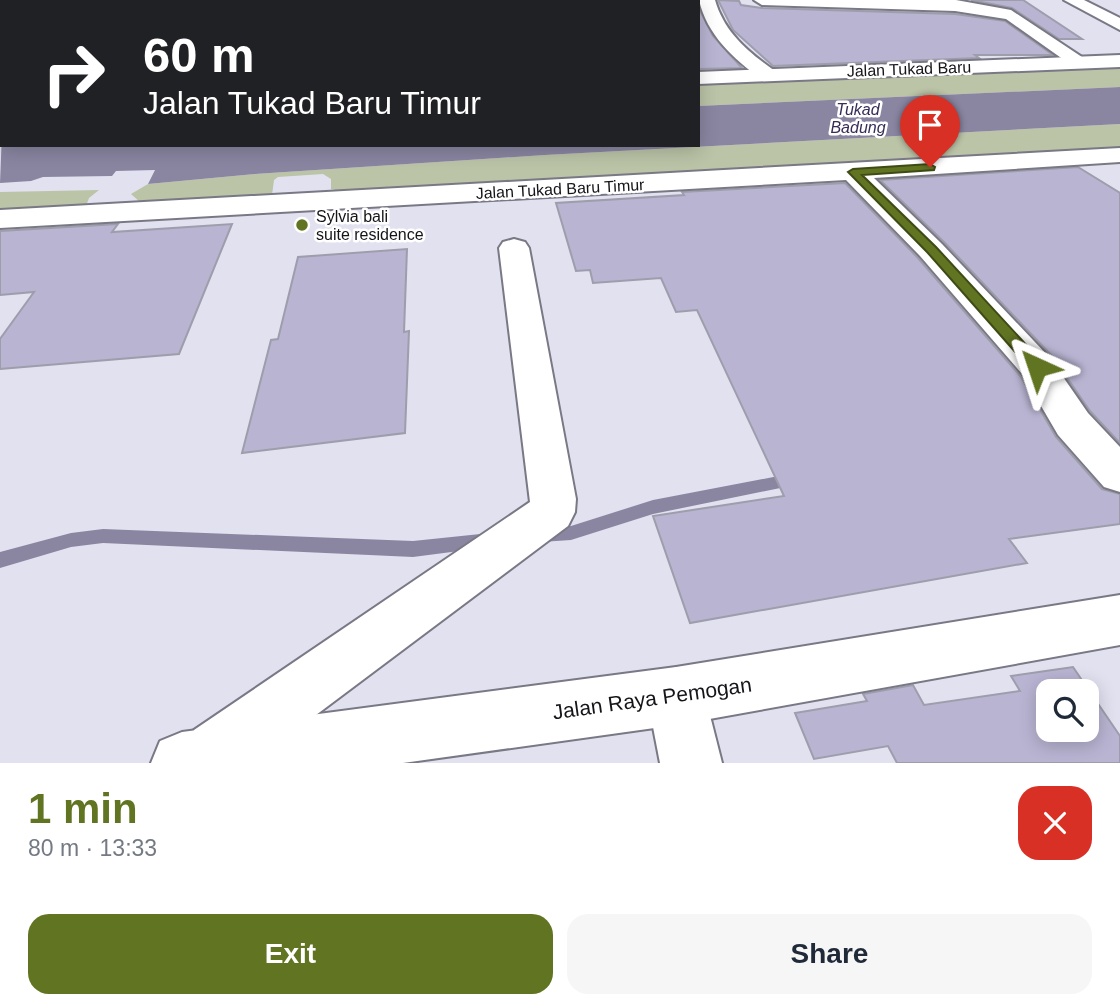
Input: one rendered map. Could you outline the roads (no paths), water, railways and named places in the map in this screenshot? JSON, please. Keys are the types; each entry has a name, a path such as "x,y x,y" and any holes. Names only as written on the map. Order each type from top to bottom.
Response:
{"street":[{"path":"707,0 717,25 740,53 768,75"},
{"path":"762,0 950,3 1008,13 1081,63"},
{"path":"1072,0 1120,25"},
{"path":"1102,16 1120,16"},
{"path":"996,31 1035,31"},
{"name":"Jalan Tukad Baru","path":"700,78 1120,61"},
{"name":"Jalan Tukad Baru Timur","path":"0,219 1120,155"},
{"path":"853,172 931,250 1037,367 1073,424 1120,475"},
{"path":"193,761 444,592 552,513 553,499 514,248"},
{"name":"Jalan Raya Pemogan","path":"193,761 676,696 1120,620"},
{"path":"676,696 691,763"}],"water":[{"name":"Tukad Badung","path":"1120,87 1120,124 700,147 700,106"},
{"name":"Tukad Badung","path":"1,147 693,147 255,174 148,184 155,170 116,171 112,176 43,177 31,181 0,183"}],"waterway":[{"path":"1022,415 1079,400 1120,394"},
{"path":"541,535 571,533 653,507 794,479"},
{"path":"0,560 71,540 103,536 413,549 490,540"}],"place":[{"name":"Sylvia bali suite residence","path":"302,225"}]}
